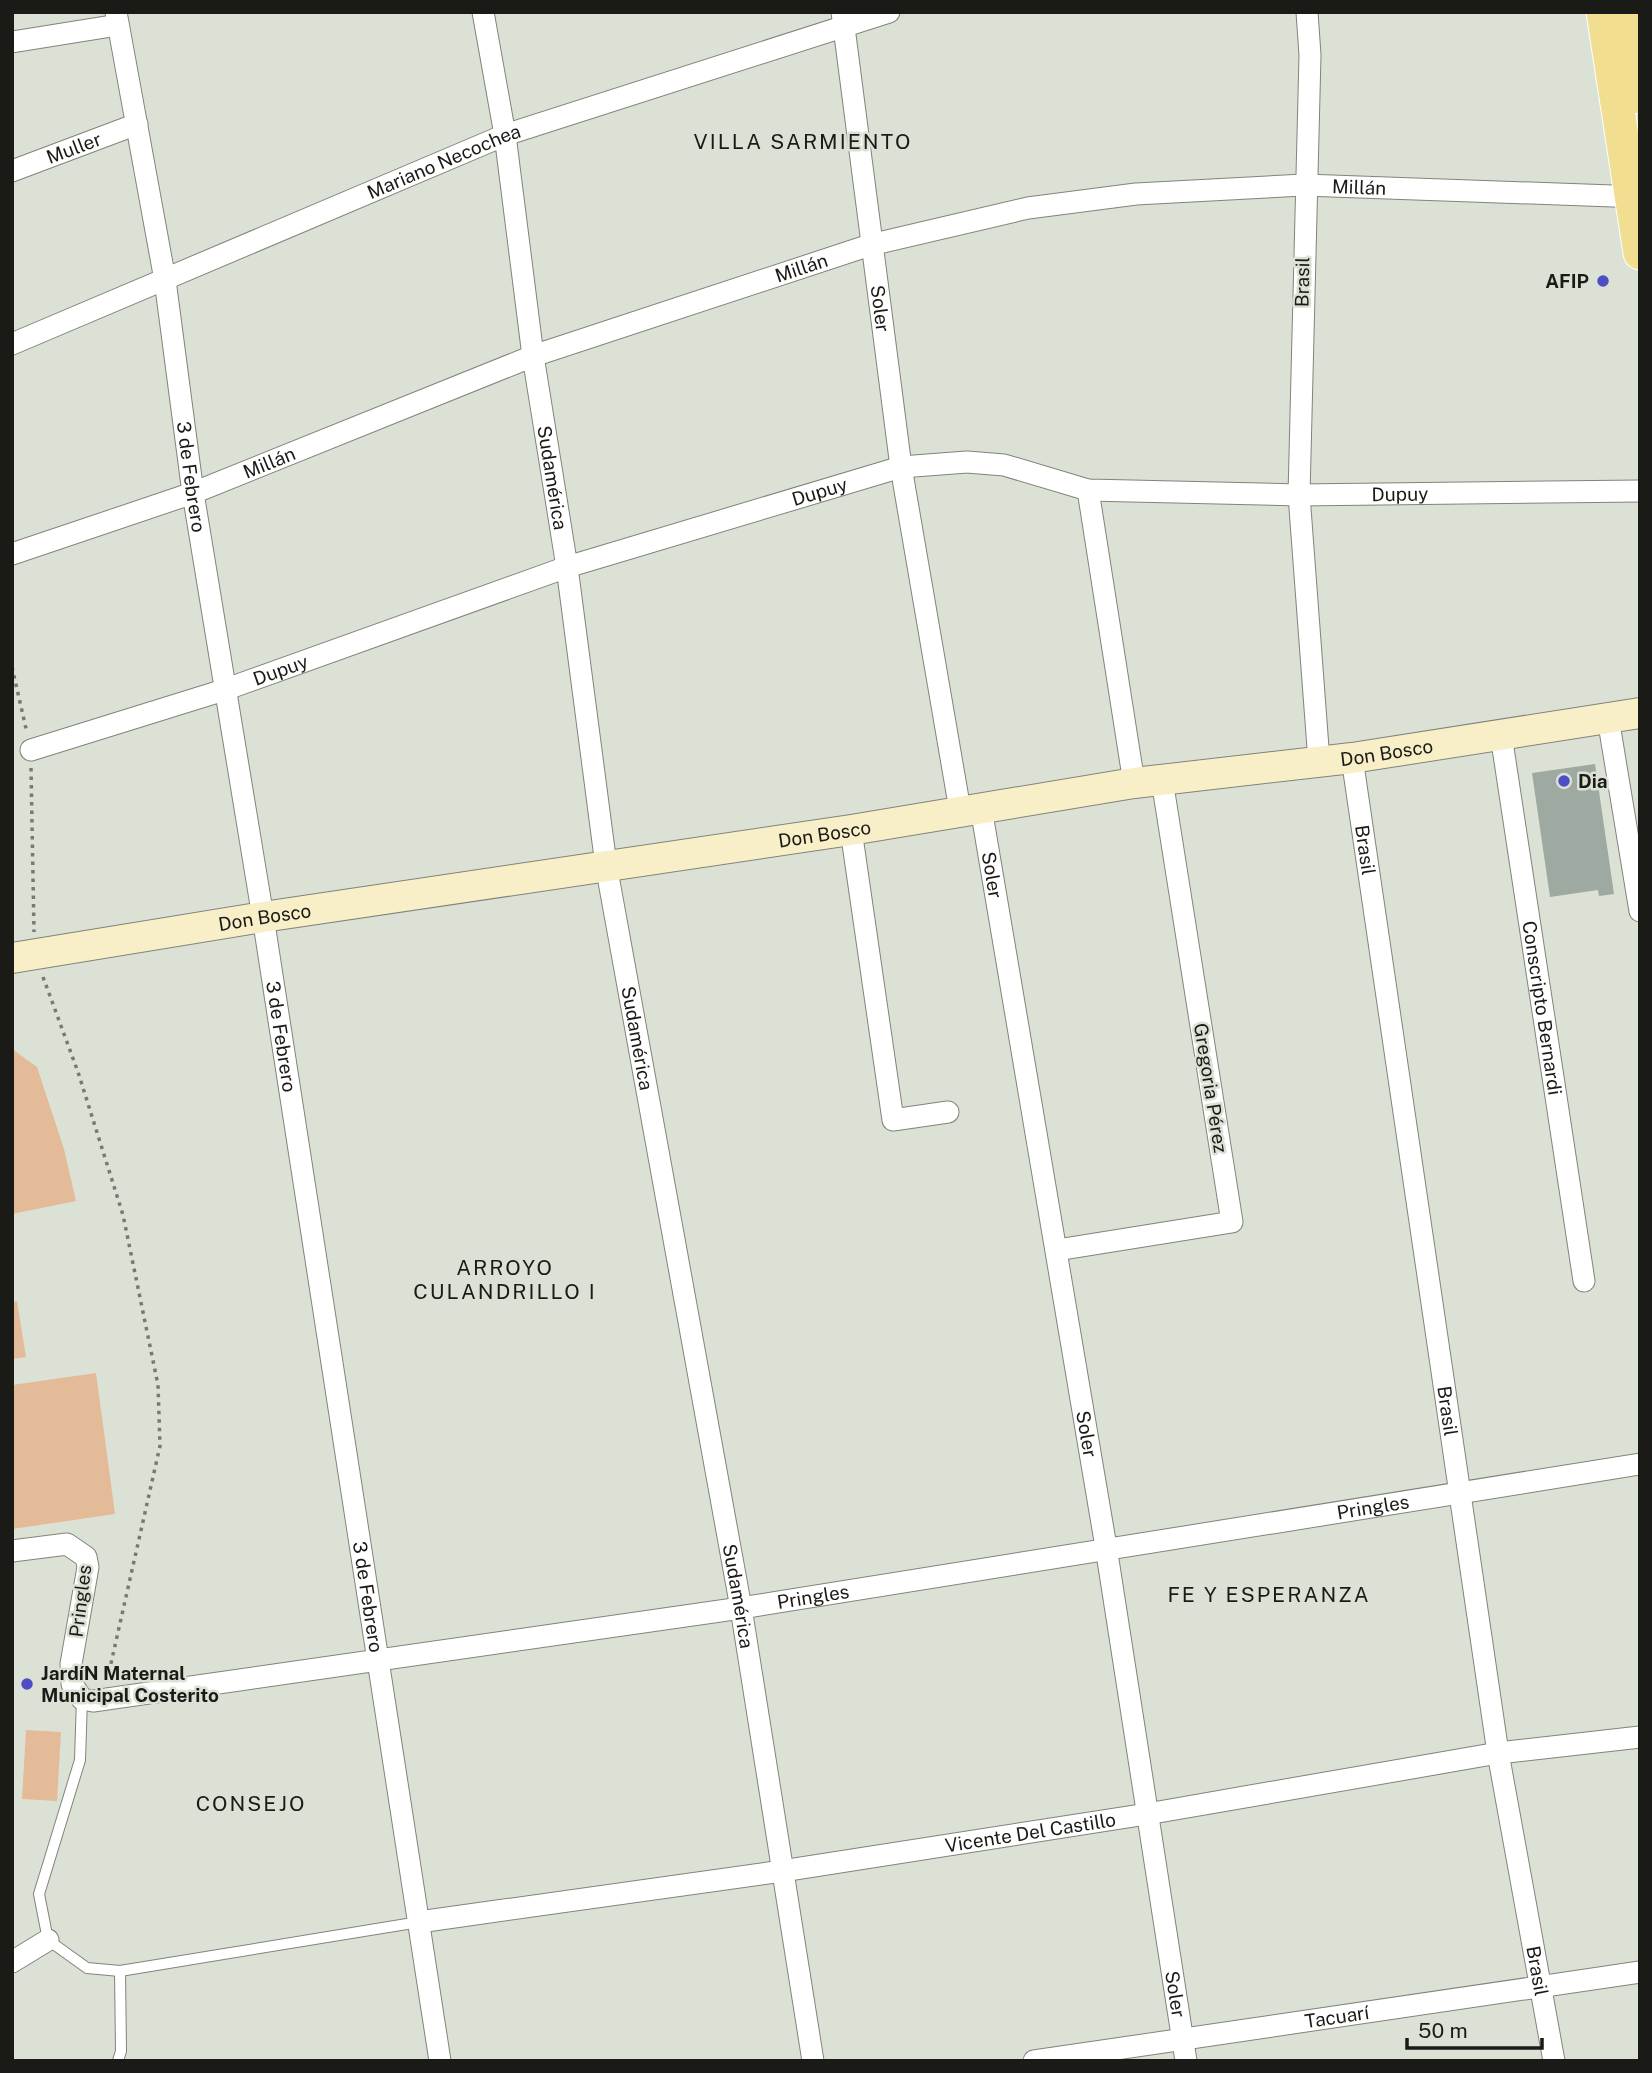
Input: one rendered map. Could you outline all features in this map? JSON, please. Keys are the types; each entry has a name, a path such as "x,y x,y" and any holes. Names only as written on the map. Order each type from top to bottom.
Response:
{"main road":[{"path":"1603,12 1635,197 1640,253"},
{"path":"1626,12 1640,97"},
{"name":"Don Bosco","path":"23,956 263,917 851,830 1148,781 1352,758 1640,713"}],"street":[{"name":"Sudamérica","path":"483,12 505,135 533,356 567,567 606,865 741,1608 813,2061"},
{"name":"Mariano Necochea","path":"12,344 505,135 844,20 889,12"},
{"name":"Brasil","path":"1307,12 1310,55 1304,185 1298,495 1319,761"},
{"path":"12,42 117,19"},
{"name":"3 de Febrero","path":"117,19 165,280 193,493 263,917 440,2061"},
{"name":"Soler","path":"844,20 870,245 901,467 1057,1250 1186,2061"},
{"name":"Muller","path":"12,170 137,124"},
{"name":"Millán","path":"12,554 193,493 533,356 870,245 1028,208 1079,200 1304,185 1635,197"},
{"name":"Dupuy","path":"31,750 224,690 567,567 901,467 967,462 1004,465 1088,490 1298,495 1640,491"},
{"path":"1088,490 1148,781"},
{"path":"1608,718 1640,911"},
{"name":"Conscripto Bernardi","path":"1501,735 1584,1281"},
{"name":"Brasil","path":"1352,758 1498,1753 1554,2061"},
{"name":"Gregoria Pérez","path":"1057,1250 1232,1222 1148,781"},
{"path":"851,830 893,1120 948,1112"},
{"name":"Pringles","path":"12,1551 67,1544 86,1557 88,1567 71,1664 72,1684 92,1699 741,1608 1640,1464"},
{"name":"Vicente Del Castillo","path":"419,1922 782,1871 1147,1814 1498,1753 1640,1737"},
{"path":"12,1962 48,1940"},
{"name":"Tacuarí","path":"1034,2061 1640,1972"}],"lane":[{"path":"92,1699 80,1760 38,1894 48,1940 87,1968 120,1971 419,1922"},
{"path":"118,2061 121,2051 120,1971"}],"path":[{"path":"12,667 31,750 23,956 78,1072 123,1215 158,1385 160,1446 92,1699"}],"shaded area":[{"path":"12,1049 37,1067 64,1149 76,1201 12,1214"},
{"path":"17,1301 26,1357 12,1359 12,1302"},
{"path":"96,1373 115,1514 12,1529 12,1385"},
{"path":"26,1730 61,1732 57,1801 22,1799"}],"building":[{"path":"1595,764 1614,894 1599,896 1598,890 1550,897 1532,773"}],"place":[{"name":"AFIP","path":"1603,281"},
{"name":"Dia","path":"1564,781"},
{"name":"JardíN Maternal Municipal Costerito","path":"27,1684"}],"district":[{"name":"VILLA SARMIENTO","path":"803,141"},
{"name":"ARROYO CULANDRILLO I","path":"505,1279"},
{"name":"FE Y ESPERANZA","path":"1269,1594"},
{"name":"CONSEJO","path":"251,1803"}]}
